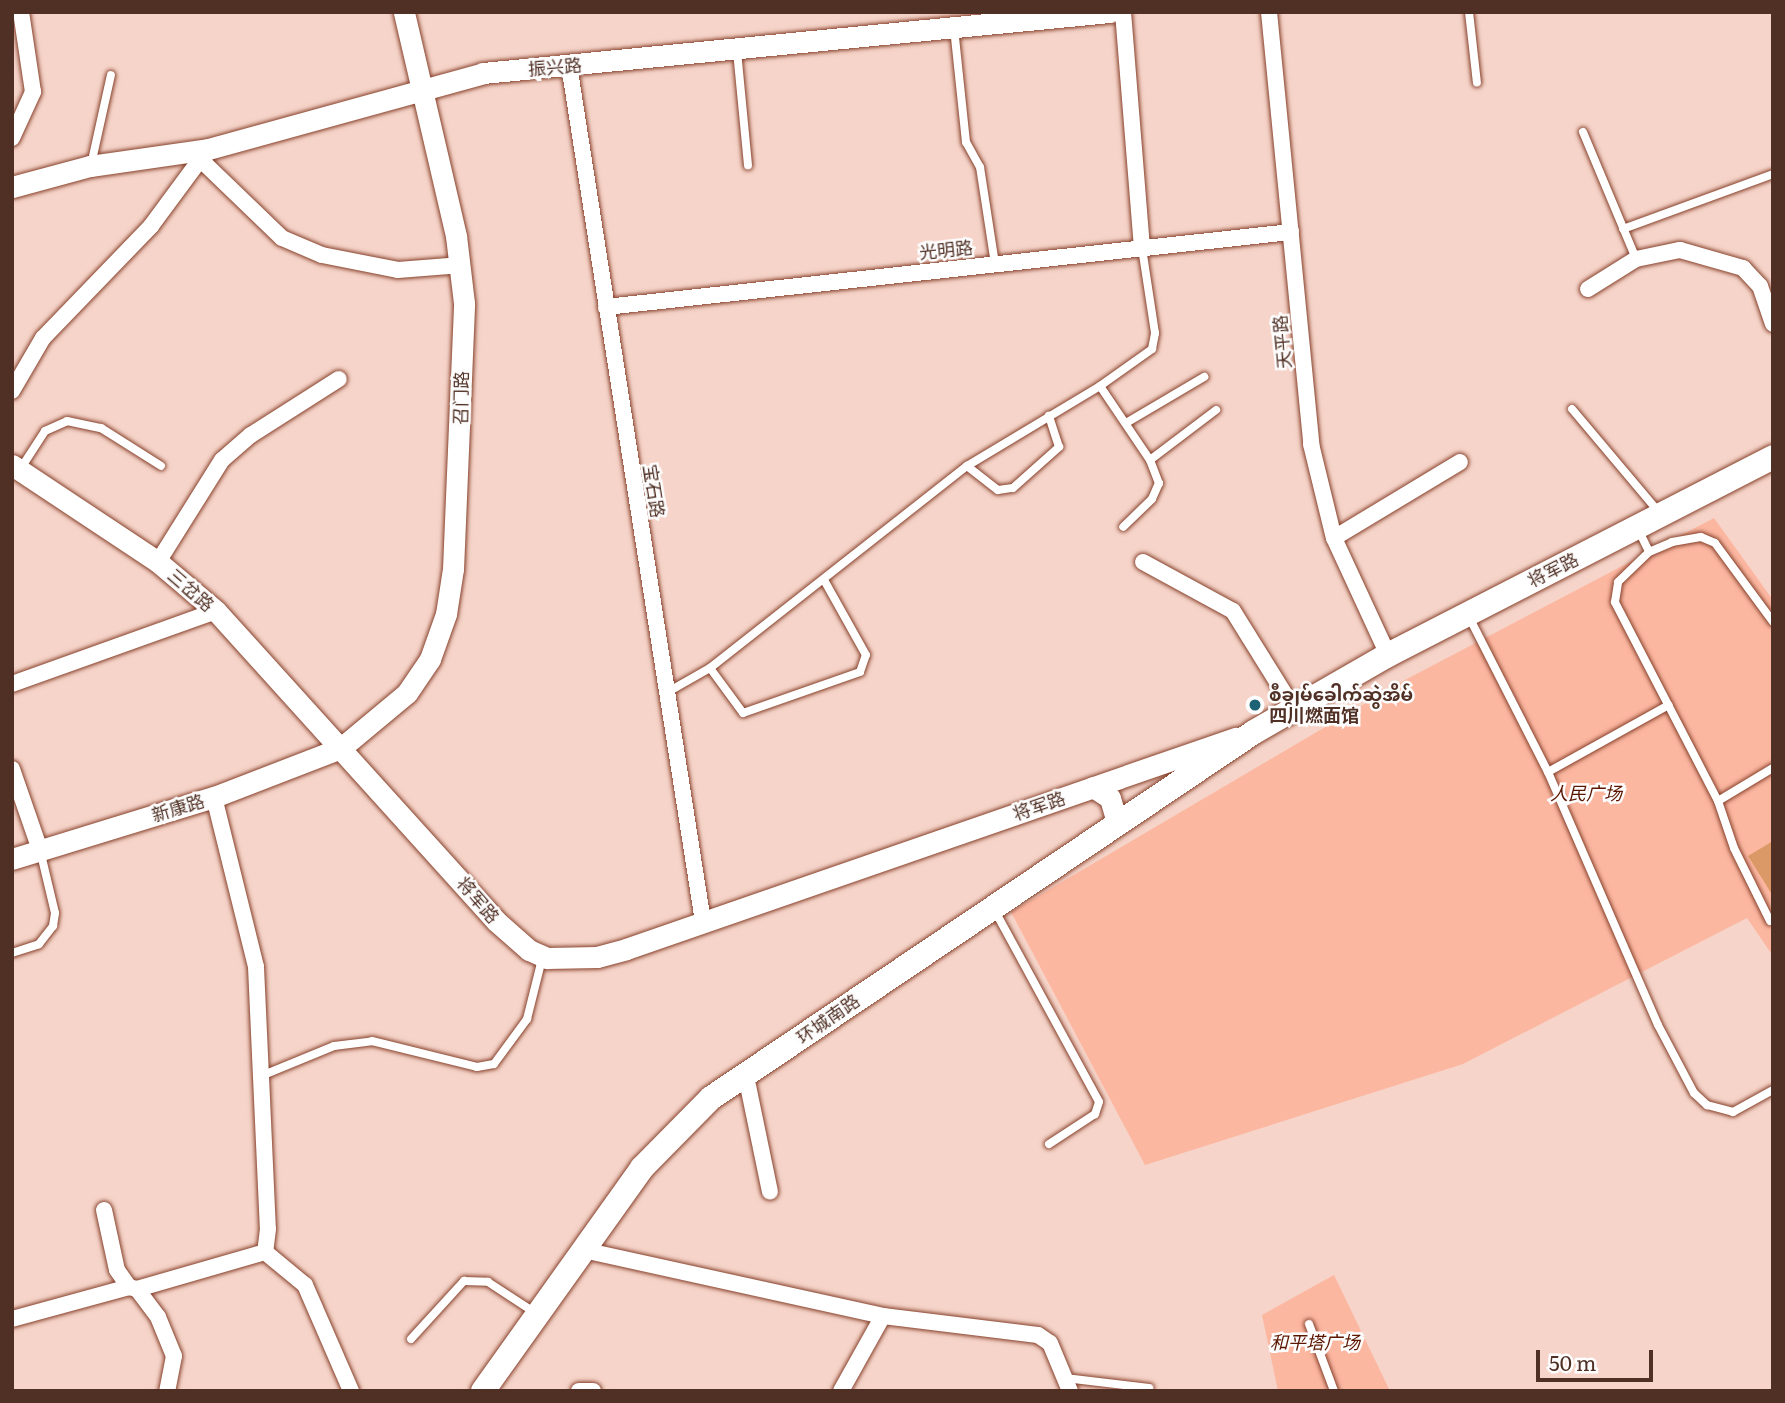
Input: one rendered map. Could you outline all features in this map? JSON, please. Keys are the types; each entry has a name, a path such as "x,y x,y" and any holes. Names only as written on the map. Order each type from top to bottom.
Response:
{"main road":[{"name":"召门路","path":"341,748 408,693 430,659 446,614 460,471 462,265 404,12"},
{"name":"振兴路","path":"12,187 90,166 204,154 423,86 483,73 737,51 1110,12"},
{"name":"将军路","path":"341,748 496,921 529,950 543,956 597,957 1254,732 1388,655 1773,457"},
{"name":"三岔路","path":"16,468 158,562 216,611 341,748"},
{"name":"环城南路","path":"483,1391 583,1250 679,1126 746,1076 992,905 1254,732"},
{"name":"新康路","path":"12,859 214,797 341,748"},
{"path":"1093,787 1110,798 1117,822"}],"street":[{"path":"12,138 33,92 21,12"},
{"path":"1124,12 1142,248"},
{"name":"天平路","path":"1269,12 1311,444 1334,538 1388,655"},
{"name":"宝石路","path":"569,65 703,922"},
{"path":"12,391 43,338 151,226 204,154 282,238 322,255 398,270 462,265"},
{"name":"光明路","path":"606,307 1291,232"},
{"path":"1588,289 1636,259 1680,250 1743,268 1760,286 1773,324"},
{"path":"158,562 222,460 251,435 339,379"},
{"path":"1334,538 1460,463"},
{"path":"1143,562 1233,611 1294,709"},
{"path":"12,684 216,611"},
{"path":"12,769 40,850"},
{"path":"214,797 256,967 268,1229 265,1252"},
{"path":"746,1076 770,1192"},
{"path":"104,1210 117,1270 158,1317 174,1356 167,1391"},
{"path":"583,1250 883,1316 1038,1335 1050,1343 1067,1384"},
{"path":"12,1319 265,1252"},
{"path":"265,1252 305,1285 351,1391"},
{"path":"841,1391 883,1316"},
{"path":"579,1391 593,1391"}],"lane":[{"path":"1469,12 1477,83"},
{"path":"954,28 966,142 980,167 995,264"},
{"path":"737,51 748,165"},
{"path":"90,166 111,75"},
{"path":"1583,132 1636,259"},
{"path":"1623,229 1773,174"},
{"path":"666,693 710,668 967,466 1100,386 1152,349 1156,333 1142,248"},
{"path":"1126,423 1204,377"},
{"path":"1100,386 1150,460 1159,483 1152,499 1123,527"},
{"path":"1572,409 1661,515"},
{"path":"1150,460 1216,410"},
{"path":"967,466 999,490 1013,488 1059,447 1049,416"},
{"path":"16,468 45,432 66,421 101,428 161,466"},
{"path":"1637,527 1649,552"},
{"path":"1770,922 1734,848 1718,801 1615,602 1618,582 1649,552 1672,541 1701,537 1715,543 1773,622"},
{"path":"710,668 743,713 860,673 866,655 824,580"},
{"path":"1468,614 1548,772 1658,1025 1694,1093 1707,1105 1733,1112 1773,1090"},
{"path":"1548,772 1669,705"},
{"path":"1718,801 1773,768"},
{"path":"12,953 39,944 53,926 55,912 40,850"},
{"path":"992,905 1099,1102 1095,1114 1049,1144"},
{"path":"261,1076 334,1046 372,1041 477,1067 495,1063 527,1019 543,956"},
{"path":"411,1339 464,1281 488,1282 539,1315"},
{"path":"1309,1324 1334,1391"},
{"path":"1067,1384 1149,1388"}],"green space":[{"name":"人民广场","path":"1714,518 1773,600 1773,956 1747,918 1463,1064 1145,1165 1011,912 1405,680"},
{"name":"和平塔广场","path":"1334,1275 1390,1391 1278,1391 1262,1315"}],"building":[{"path":"1773,841 1773,896 1748,856"}],"place":[{"name":"စီချွမ်ခေါက်ဆွဲအိမ် 四川燃面馆","path":"1255,705"}]}
